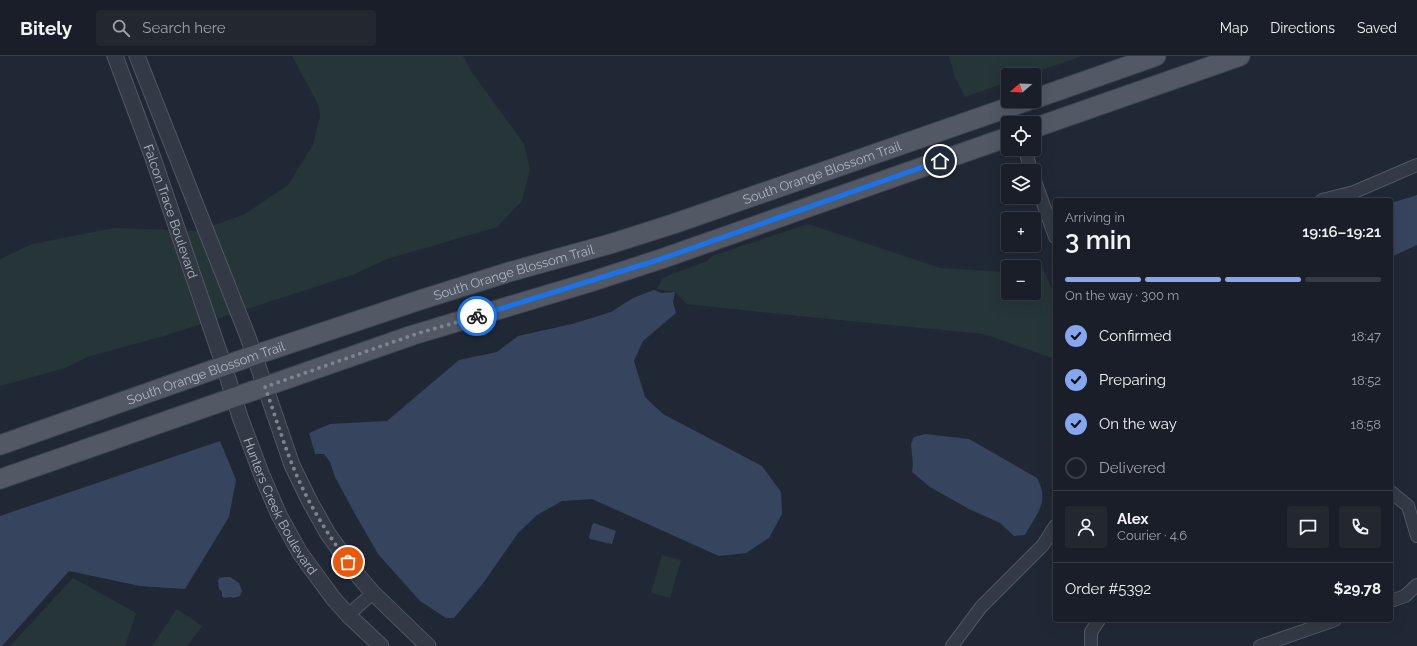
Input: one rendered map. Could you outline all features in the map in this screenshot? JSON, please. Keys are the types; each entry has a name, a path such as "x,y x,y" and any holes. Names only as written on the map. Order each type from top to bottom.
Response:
{"main road":[{"path":"1041,97 1156,56"},
{"path":"1041,126 1240,56"},
{"name":"South Orange Blossom Trail","path":"0,444 423,299 502,274 610,244 673,224 1012,115 1020,108"},
{"path":"0,479 413,335 587,283 661,259 1001,139"}],"street":[{"name":"Falcon Trace Boulevard","path":"115,56 153,158 224,366"},
{"name":"Falcon Trace Boulevard","path":"137,56 255,356"},
{"path":"1330,198 1354,192 1417,165"},
{"path":"1041,198 1053,231"},
{"name":"Hunters Creek Boulevard","path":"255,356 292,465 328,534 360,578 373,593 428,646"},
{"name":"Hunters Creek Boulevard","path":"224,366 261,473 279,514 300,553 348,615 381,646"},
{"path":"1393,494 1408,506 1417,536"},
{"path":"952,646 981,607 1043,545 1053,529"},
{"path":"1393,600 1405,596 1417,585"},
{"path":"348,615 373,593"},
{"path":"1091,646 1091,632 1098,622"},
{"path":"1260,646 1329,622"}],"shaded area":[{"path":"292,56 463,56 473,74 524,144 530,169 522,201 497,227 387,259 352,275 164,336 90,356 65,368 0,386 0,259 32,244 115,228 198,231 245,214 288,185 313,145 320,117 319,106"},
{"path":"949,56 1082,56 1041,70 1041,68 1001,68 1001,84 965,97 955,77"},
{"path":"808,224 940,268 1001,272 1001,300 1041,300 1042,266 1053,291 1053,358 984,334 687,304 675,292 657,289 662,278 707,261 712,256"},
{"path":"662,555 681,560 670,598 651,593"},
{"path":"73,578 136,613 125,646 10,646"},
{"path":"177,609 202,626 187,646 152,646"}],"water":[{"path":"1417,195 1417,245 1393,256 1393,202"},
{"path":"654,290 661,293 675,292 673,302 676,313 643,341 634,361 645,397 663,414 762,466 781,492 782,514 769,538 746,553 719,556 592,499 562,501 537,515 518,533 484,582 454,618 446,618 420,601 378,554 335,477 330,462 324,454 315,454 309,433 330,424 387,421 459,360 497,352 518,336 572,324 611,312 633,298"},
{"path":"925,434 969,439 1037,478 1041,486 1042,501 1037,514 1025,535 1014,536 1000,523 969,509 930,487 912,472 913,464 911,444 914,437"},
{"path":"220,441 236,480 229,517 185,589 140,586 69,571 2,646 0,646 0,516"},
{"path":"594,523 616,531 612,544 590,539 589,537 592,525"},
{"path":"230,577 239,583 242,591 240,596 224,598 222,596 218,581 219,578"}],"way so far":[{"path":"348,562 328,534 292,465 265,387 413,335 477,316"}],"route":[{"path":"477,316 661,259 940,161"}]}
